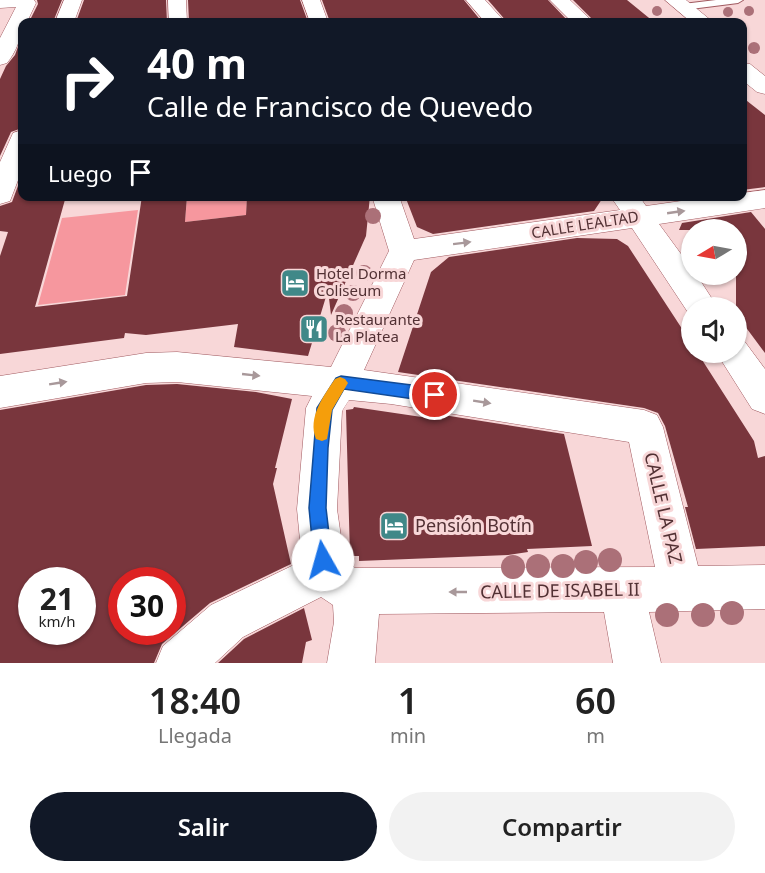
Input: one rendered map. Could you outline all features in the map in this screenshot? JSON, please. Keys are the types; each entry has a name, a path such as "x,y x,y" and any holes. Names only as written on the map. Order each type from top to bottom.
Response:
{"street":[{"path":"66,18 73,0"},
{"path":"177,0 178,18"},
{"path":"311,0 318,18"},
{"path":"475,0 491,18"},
{"path":"559,0 579,18"},
{"path":"655,0 695,18"},
{"path":"0,2 24,1 27,3 20,18"},
{"path":"0,59 18,22"},
{"path":"747,56 765,70"},
{"path":"747,73 765,87"},
{"path":"0,195 15,154"},
{"path":"351,663 357,622 340,581 323,560 317,508 320,448 324,408 341,382 404,251 387,201"},
{"name":"CALLE LEALTAD","path":"404,251 631,207 755,204"},
{"path":"631,207 694,297"},
{"path":"741,363 765,398"},
{"path":"0,392 163,367 286,380 341,382"},
{"name":"CALLE LA PAZ","path":"341,382 635,419 682,589"},
{"path":"180,663 227,621 340,581"},
{"name":"CALLE DE ISABEL II","path":"340,581 622,591 765,587"},
{"path":"622,591 637,663"}],"lane":[{"path":"680,10 738,0"}],"shaded area":[{"path":"187,201 247,201 246,215 185,222"},
{"path":"138,210 125,295 38,305 62,218"}],"building":[{"path":"37,0 62,0 55,18 31,18 38,4"},
{"path":"84,0 166,0 167,18 77,18"},
{"path":"188,0 300,0 307,18 189,18"},
{"path":"322,0 464,0 479,18 329,18"},
{"path":"488,0 548,0 565,18 504,18"},
{"path":"573,0 627,0 649,18 591,18"},
{"path":"18,47 18,129 11,132 0,156 0,79 6,66"},
{"path":"747,101 765,115 765,187 747,189"},
{"path":"18,186 18,201 65,201 35,307 127,296 141,201 187,201 185,222 246,215 247,201 370,201 366,236 331,315 328,290 308,356 234,347 238,324 146,335 125,333 124,338 0,354 0,256 8,232 0,231 0,206 12,202"},
{"path":"407,201 601,201 594,211 433,234 417,227"},
{"path":"751,212 765,229 765,353 747,329 747,297 736,297 736,285 747,285 747,219 707,219"},
{"path":"577,238 617,239 628,246 681,327 681,363 704,363 754,441 758,458 765,456 765,546 696,549 685,507 688,507 665,426 658,413 644,408 398,372 431,272 449,257"},
{"path":"177,384 256,392 292,399 273,484 291,564 210,603 186,624 186,567 108,567 108,645 162,645 154,663 0,663 0,410 146,385"},
{"path":"354,407 442,420 437,414 564,434 592,546 527,549 528,552 508,555 359,561 359,556 350,556 346,410"},
{"path":"304,608 312,640 306,642 302,663 218,663 244,639"}],"slow traffic":[{"path":"322,434 324,408 340,383"}],"place":[{"name":"Hotel Dorma Coliseum","path":"295,283"},
{"name":"Restaurante La Platea","path":"314,329"},
{"name":"Pensión Botín","path":"394,526"}],"route":[{"path":"323,560 317,508 324,408 341,382 435,395"}]}
